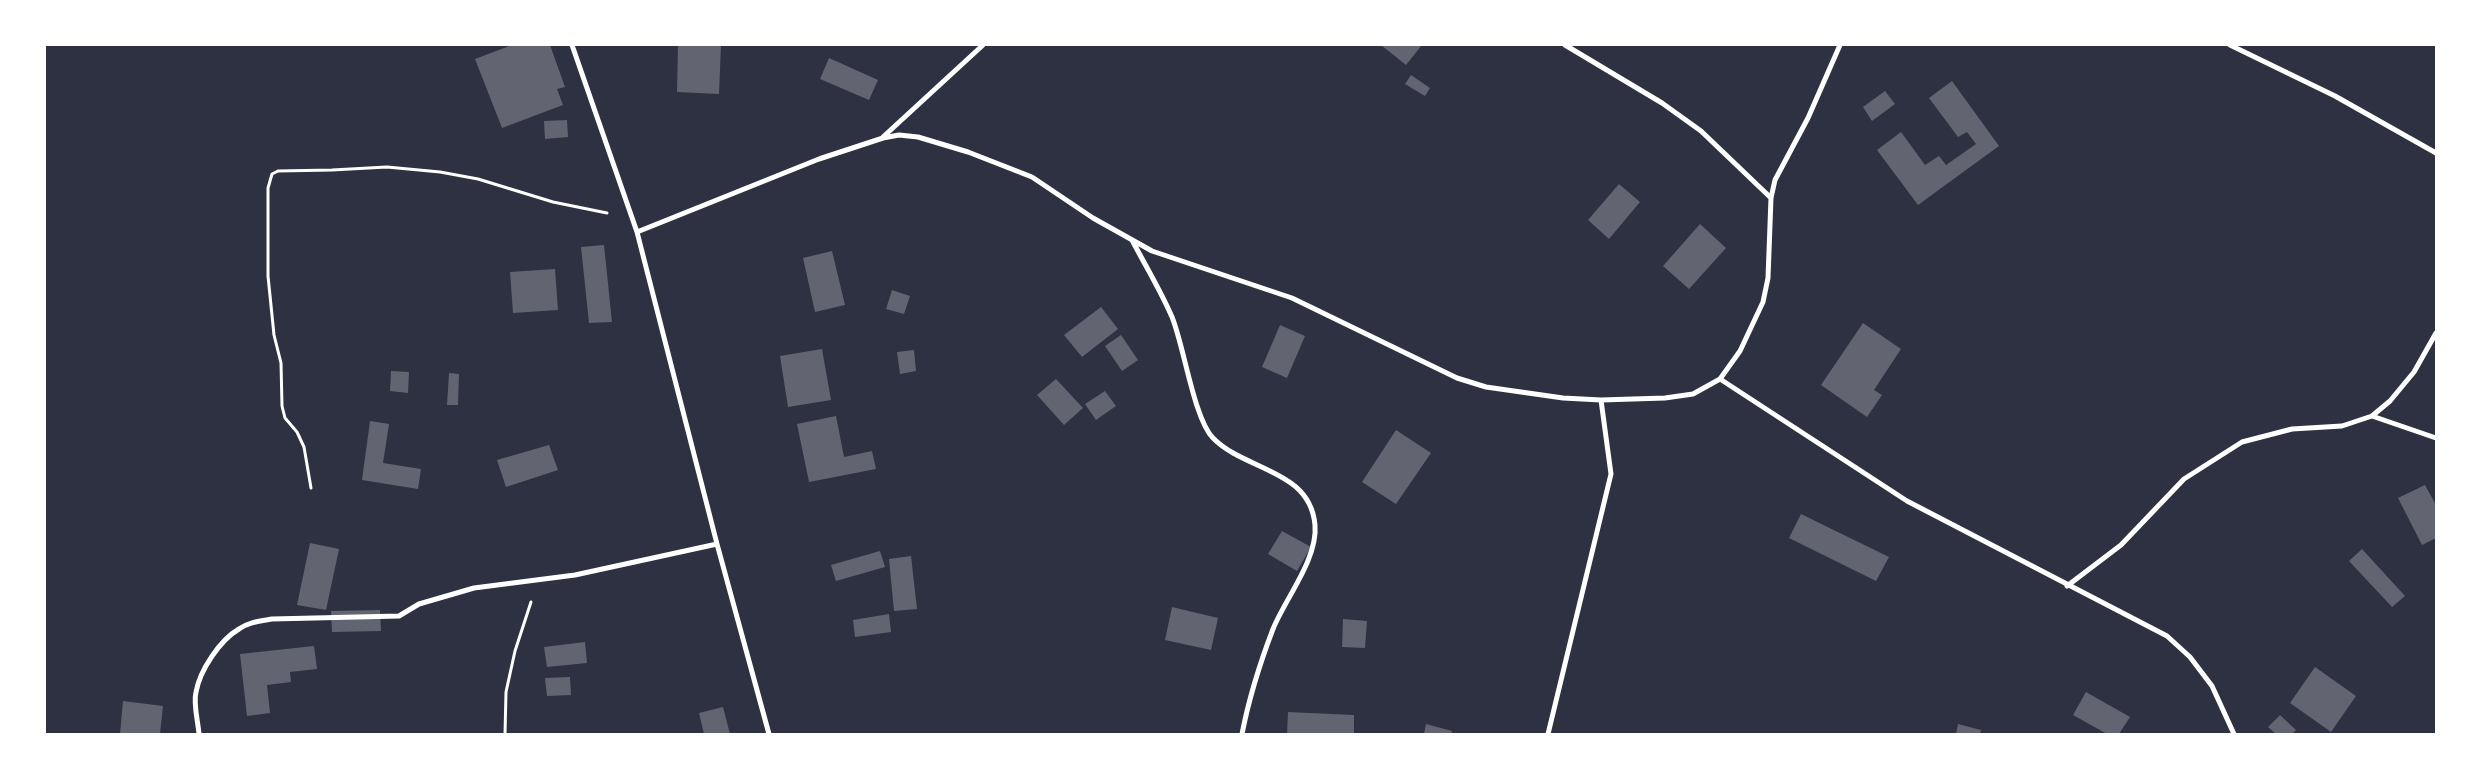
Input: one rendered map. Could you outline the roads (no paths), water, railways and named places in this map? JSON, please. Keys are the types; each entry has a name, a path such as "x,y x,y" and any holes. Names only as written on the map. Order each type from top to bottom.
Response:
{"street":[{"path":"572,45 637,232 717,544 769,734"},
{"path":"883,138 983,45"},
{"path":"1565,45 1662,102 1693,126 1771,198"},
{"path":"637,232 818,159 883,138 899,135 918,137 1006,166 1032,177 1093,218 1152,251 1186,264 1258,285 1292,298 1457,378 1486,387 1563,398 1601,400 1665,398 1693,394 1720,379 1740,351 1763,302 1768,278 1771,198 1782,165 1808,118 1840,45"},
{"path":"2230,45 2335,96 2436,153"},
{"path":"1132,240 1172,318 1200,413 1212,437 1229,451 1294,484 1303,493 1315,524 1315,537 1302,575 1270,636 1248,701 1242,734"},
{"path":"2067,586 2121,546 2184,479 2242,442 2292,429 2342,426 2372,416 2390,401 2414,372 2436,334"},
{"path":"1720,379 1907,501 2067,586 2167,636 2190,658 2212,686 2234,734"},
{"path":"1548,734 1611,474 1601,400"},
{"path":"2372,416 2436,438"},
{"path":"199,734 196,692 206,669 220,646 238,629 252,622 272,619 400,616 419,604 474,588 575,576 717,544"}]}
